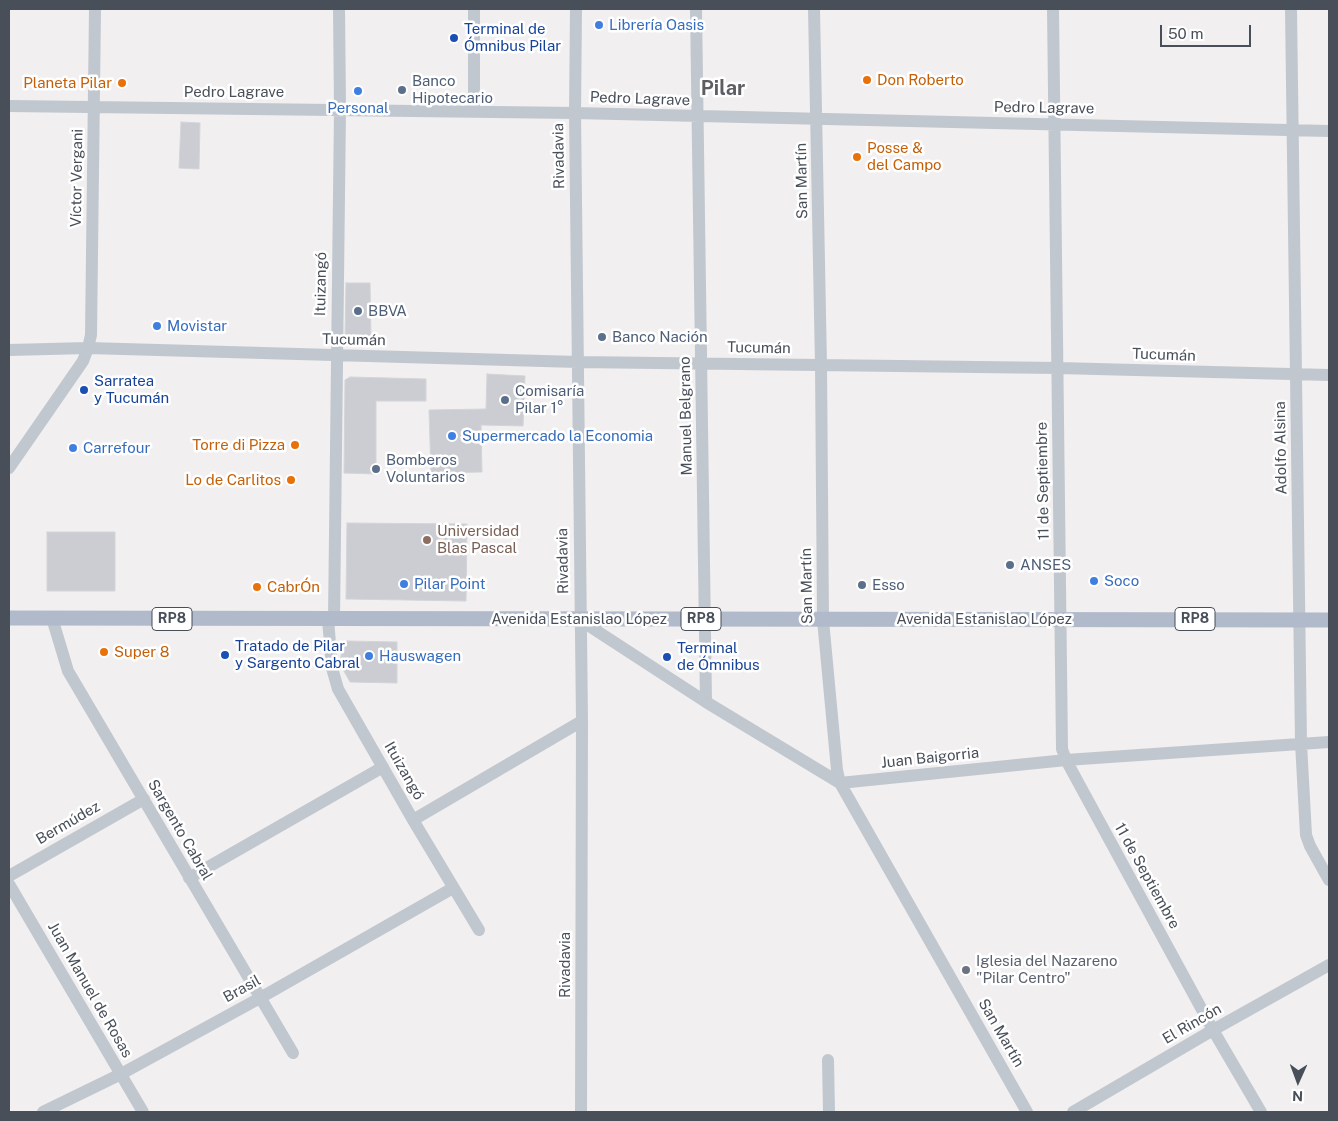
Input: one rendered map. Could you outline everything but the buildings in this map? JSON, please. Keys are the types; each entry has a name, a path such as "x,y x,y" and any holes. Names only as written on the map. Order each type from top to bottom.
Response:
{"main road":[{"name":"Avenida Estanislao López","path":"9,618 1329,620"}],"street":[{"name":"Víctor Vergani","path":"88,348 91,335 95,9"},
{"name":"Ituizangó","path":"339,9 340,109 331,619 334,678 413,820 479,930"},
{"path":"474,9 474,111"},
{"name":"Rivadavia","path":"576,9 575,113 582,721 581,1112"},
{"name":"Manuel Belgrano","path":"696,9 706,702"},
{"name":"San Martín","path":"814,9 821,365 823,620 837,770 840,783 1027,1112"},
{"name":"11 de Septiembre","path":"1053,9 1061,740 1066,760 1213,1030 1261,1112"},
{"name":"Adolfo Alsina","path":"1291,9 1301,743 1306,834 1310,846 1329,880"},
{"name":"Pedro Lagrave","path":"9,106 474,111 1329,131"},
{"path":"9,468 82,361 88,348"},
{"name":"Tucumán","path":"9,350 88,348 578,362 1058,368 1329,375"},
{"name":"Sargento Cabral","path":"52,618 68,671 293,1053"},
{"path":"580,620 706,702 840,783"},
{"path":"413,820 582,721"},
{"name":"Juan Baigorria","path":"840,783 1066,760 1329,742"},
{"path":"189,878 383,767"},
{"name":"Bermúdez","path":"9,876 144,799"},
{"name":"Juan Manuel de Rosas","path":"9,884 143,1112"},
{"name":"Brasil","path":"43,1112 121,1074 260,998 453,888"},
{"name":"El Rincón","path":"1073,1112 1329,965"},
{"path":"828,1060 829,1112"}],"place":[{"name":"Librería Oasis","path":"599,25"},
{"name":"Terminal de Ómnibus Pilar","path":"454,38"},
{"name":"Don Roberto","path":"867,80"},
{"name":"Planeta Pilar","path":"122,83"},
{"name":"Banco Hipotecario","path":"402,90"},
{"name":"Personal","path":"358,91"},
{"name":"Posse & del Campo","path":"857,157"},
{"name":"BBVA","path":"358,311"},
{"name":"Movistar","path":"157,326"},
{"name":"Banco Nación","path":"602,337"},
{"name":"Sarratea y Tucumán","path":"84,390"},
{"name":"Comisaría Pilar 1°","path":"505,400"},
{"name":"Supermercado la Economia","path":"452,436"},
{"name":"Torre di Pizza","path":"295,445"},
{"name":"Carrefour","path":"73,448"},
{"name":"Bomberos Voluntarios","path":"376,469"},
{"name":"Lo de Carlitos","path":"291,480"},
{"name":"Universidad Blas Pascal","path":"427,540"},
{"name":"ANSES","path":"1010,565"},
{"name":"Soco","path":"1094,581"},
{"name":"Pilar Point","path":"404,584"},
{"name":"Esso","path":"862,585"},
{"name":"CabrÓn","path":"257,587"},
{"name":"Super 8","path":"104,652"},
{"name":"Tratado de Pilar y Sargento Cabral","path":"225,655"},
{"name":"Hauswagen","path":"369,656"},
{"name":"Terminal de Ómnibus","path":"667,657"},
{"name":"Iglesia del Nazareno \"Pilar Centro\"","path":"966,970"}],"district":[{"name":"Pilar","path":"723,89"}]}
